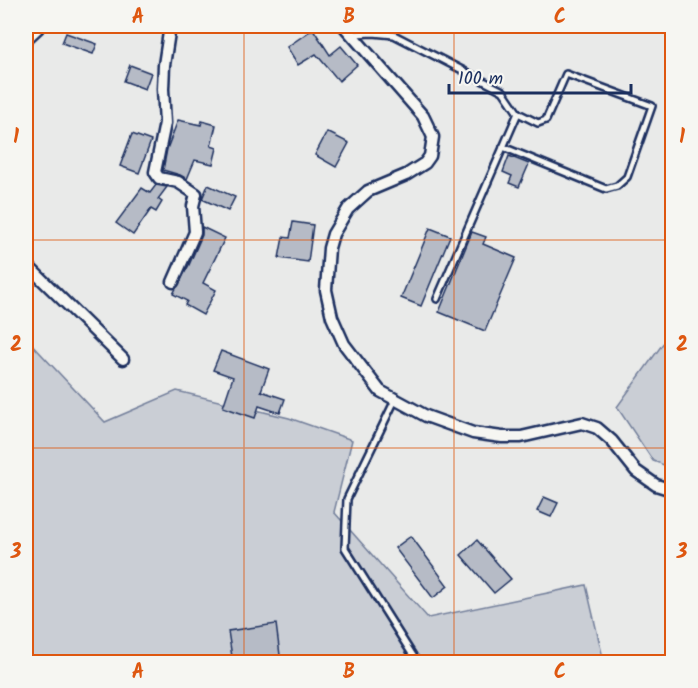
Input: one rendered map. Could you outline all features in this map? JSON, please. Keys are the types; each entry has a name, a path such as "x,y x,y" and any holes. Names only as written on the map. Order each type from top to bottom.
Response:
{"street":[{"path":"26,39 40,26"},
{"path":"170,26 164,65 165,123 155,172 159,178 178,182 196,194 193,206 195,232 173,282"},
{"path":"344,26 423,116 433,137 430,156 425,164 406,175 368,191 348,209 340,220 329,248 327,296 332,317 344,344 380,391 426,416 473,433 502,438 521,437 582,423 597,428 612,441 636,471 656,485 672,490"},
{"path":"26,264 123,358"}],"lane":[{"path":"352,34 394,35 503,91 518,114 538,123 546,120 566,74 652,106 627,177 617,186 606,189 503,147"},
{"path":"437,299 518,114"},
{"path":"395,400 347,498 345,548 417,663"}],"shaded area":[{"path":"672,331 672,468 653,461 617,407"},
{"path":"26,338 105,422 177,391 289,418 352,440 334,512 428,618 586,585 604,662 26,662"}],"building":[{"path":"313,29 330,55 341,46 357,65 339,81 316,54 298,65 287,47"},
{"path":"66,33 97,44 93,54 62,43"},
{"path":"130,65 151,73 145,89 124,81"},
{"path":"178,120 201,125 202,121 216,125 211,146 217,148 213,164 195,160 187,179 163,170 167,149"},
{"path":"327,132 349,143 336,167 315,155"},
{"path":"132,134 151,141 139,173 120,166"},
{"path":"509,156 529,164 519,187 509,183 512,176 503,172"},
{"path":"156,185 167,187 158,199 162,202 156,212 151,209 133,235 116,223 142,188 150,193"},
{"path":"208,185 235,197 228,211 202,199"},
{"path":"293,222 313,225 308,262 279,258 283,237 290,238"},
{"path":"202,227 225,238 203,283 216,290 203,315 185,305 187,301 173,294 202,235"},
{"path":"430,228 450,236 421,306 401,298"},
{"path":"472,232 486,237 483,244 516,258 485,331 439,312"},
{"path":"221,351 269,369 261,391 285,399 280,413 259,406 255,418 223,407 233,377 213,370"},
{"path":"544,497 558,503 551,517 537,511"},
{"path":"411,536 448,586 433,598 395,548"},
{"path":"477,540 511,579 494,593 461,555"},
{"path":"276,624 281,663 233,663 228,631"}]}
